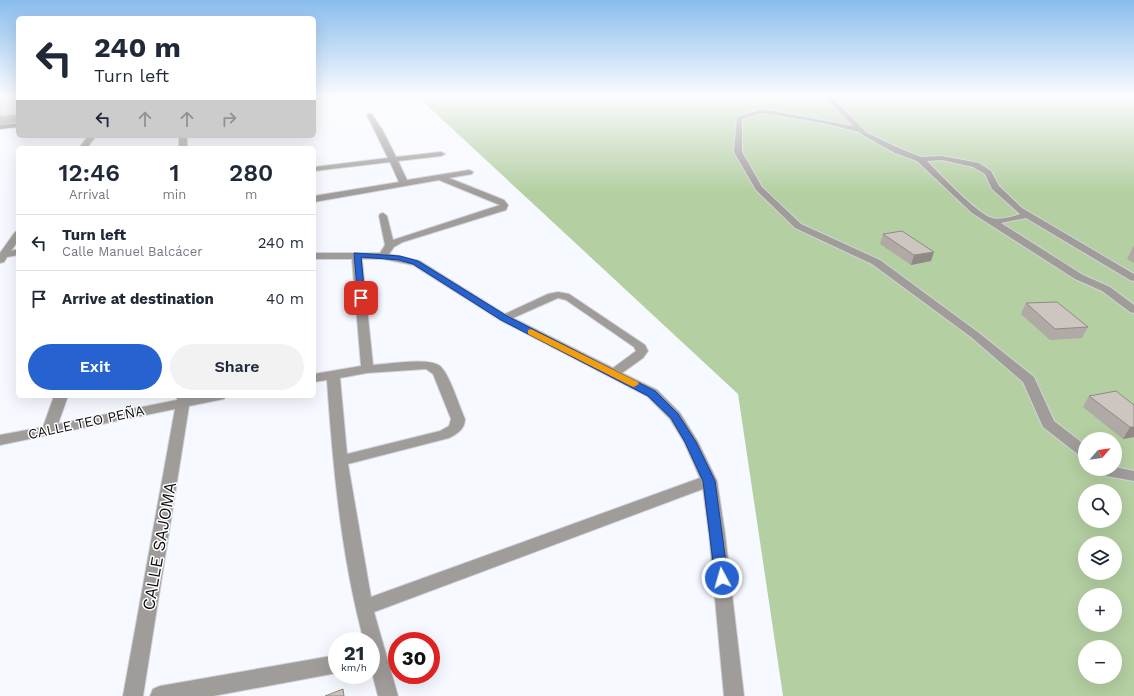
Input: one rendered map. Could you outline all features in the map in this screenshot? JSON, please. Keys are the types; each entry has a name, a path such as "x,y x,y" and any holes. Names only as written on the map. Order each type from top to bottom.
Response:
{"street":[{"path":"378,128 385,139 391,159 404,183"},
{"path":"739,128 738,152 759,188 798,226 876,262 975,335 1029,380 1048,424 1078,447"},
{"path":"855,128 861,130 865,134 898,151 920,159 950,159 976,166 988,173 995,187 1019,210 1134,278"},
{"path":"316,169 441,154"},
{"path":"920,159 975,211 1079,277 1106,289 1134,310"},
{"path":"316,199 469,172"},
{"path":"316,256 357,255 386,250 411,236 503,208 504,205 501,202 440,177"},
{"path":"991,221 1010,220 1027,215"},
{"path":"383,216 386,250"},
{"path":"1,257 16,237"},
{"path":"386,250 416,262 504,318 652,393 675,416 690,442 709,481 717,534 734,696"},
{"path":"1,257 16,253"},
{"path":"357,255 367,369"},
{"path":"504,318 552,296 558,295 569,297 639,345 642,351 639,355 614,373"},
{"path":"316,378 367,369 419,364 434,368 439,374 458,424 454,430 444,435 340,461"},
{"path":"333,375 340,461 369,632"},
{"path":"49,429 60,398"},
{"name":"CALLE TEO PEÑA","path":"0,440 184,399 196,398"},
{"name":"CALLE SAJOMA","path":"133,696 184,399"},
{"path":"1122,474 1134,476"},
{"path":"364,608 709,481"},
{"path":"160,696 328,666"},
{"path":"380,674 388,696"}],"green space":[{"path":"452,128 1134,128 1134,696 783,696 738,394"}],"building":[{"path":"902,231 934,252 914,255 883,234"},
{"path":"1057,302 1088,327 1055,329 1026,303"},
{"path":"1116,391 1134,405 1134,427 1130,427 1089,396"},
{"path":"343,689 344,696 325,696"}],"slow traffic":[{"path":"531,332 634,384"}],"route":[{"path":"361,298 357,255 400,258 416,262 504,318 652,393 675,416 690,442 709,481 722,578"}]}
